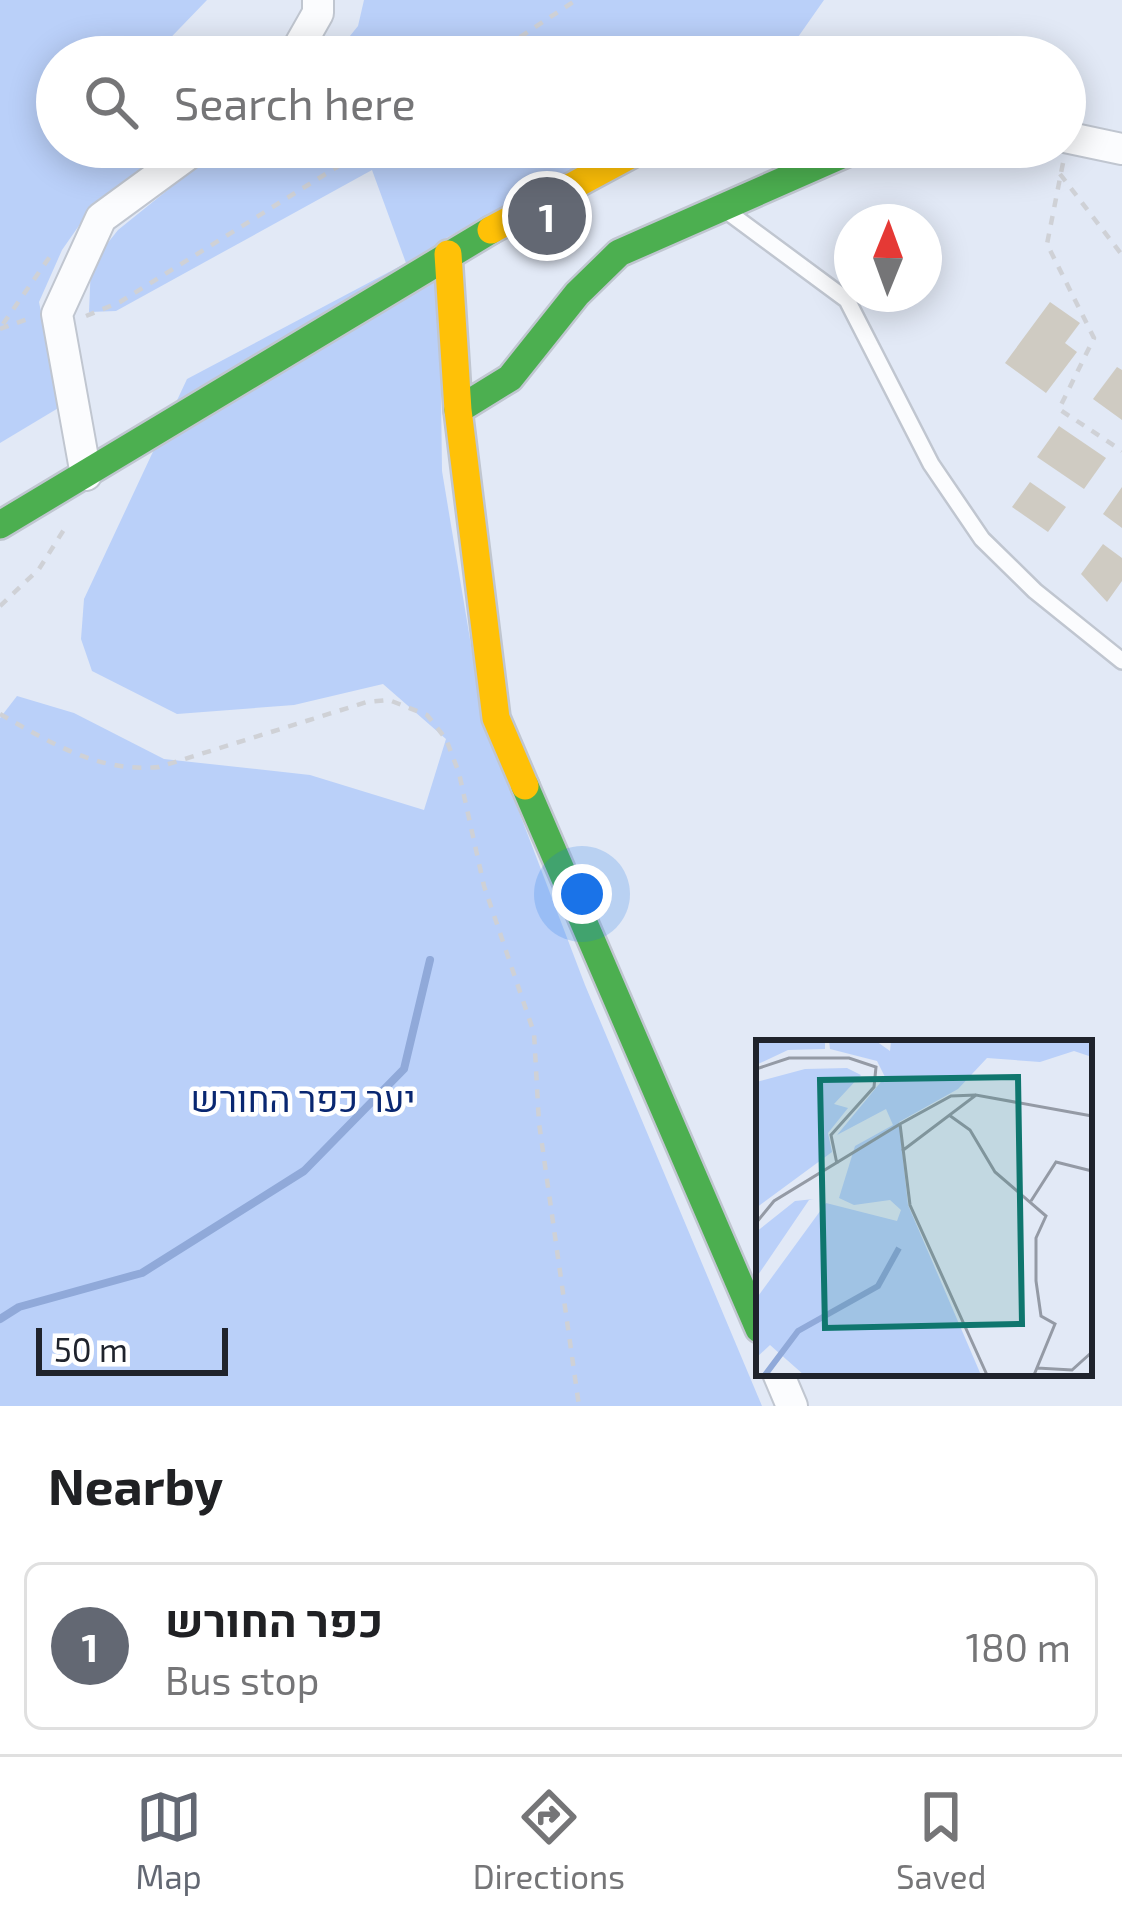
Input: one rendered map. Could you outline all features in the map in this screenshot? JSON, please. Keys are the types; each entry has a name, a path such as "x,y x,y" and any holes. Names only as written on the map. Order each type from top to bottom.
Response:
{"street":[{"path":"305,36 318,13 318,0"},
{"path":"1086,141 1122,148"},
{"path":"86,475 57,314 101,218 169,168"},
{"path":"0,525 448,254 607,168"},
{"path":"458,410 496,395 514,377 604,263 814,168"},
{"path":"448,254 458,410 496,718 756,1322"},
{"path":"779,1376 792,1406"}],"lane":[{"path":"724,209 847,300 932,464 982,539 1035,591 1122,661"}],"path":[{"path":"522,36 576,0"},
{"path":"57,314 92,316 120,302 334,168"},
{"path":"1061,168 1047,244 1094,338 1060,409 1122,451"},
{"path":"1060,174 1122,255"},
{"path":"0,606 39,568 74,512 86,475"},
{"path":"0,714 56,746 134,769 159,766 367,702 389,700 427,716 446,740 459,773 484,886 534,1033 539,1123 579,1406"}],"green space":[{"path":"0,0 207,0 172,36 36,36 36,168 147,168 85,217 62,250 39,302 60,407 0,443"},
{"path":"364,0 824,0 799,36 350,36 358,26"},
{"name":"יער כפר החורש","path":"195,168 575,168 439,242 442,471 483,717 585,985 762,1406 0,1406 0,718 17,696 74,713 164,759 310,775 424,810 446,739 383,684 294,705 177,714 92,671 81,639 84,599 187,379 406,263 372,170 116,311 89,312 91,264 118,230"}],"building":[{"path":"1050,302 1080,323 1065,343 1077,352 1046,393 1005,363"},
{"path":"1117,367 1122,370 1122,420 1093,399"},
{"path":"1059,426 1106,458 1084,489 1037,457"},
{"path":"1030,482 1066,507 1048,532 1012,507"},
{"path":"1122,487 1122,528 1103,514"},
{"path":"1103,544 1122,558 1122,581 1107,602 1081,574"}],"waterway":[{"path":"0,1319 19,1307 142,1273 304,1171 404,1069 430,960"}],"traffic: fast":[{"path":"458,410 510,378 577,294 619,253 812,168"},
{"path":"0,525 491,230"},
{"path":"525,786 756,1322"}],"traffic: slow":[{"path":"491,230 606,168"},
{"path":"448,254 458,410 496,718 525,786"}],"place":[{"name":"כפר החורש","path":"547,216"}]}
